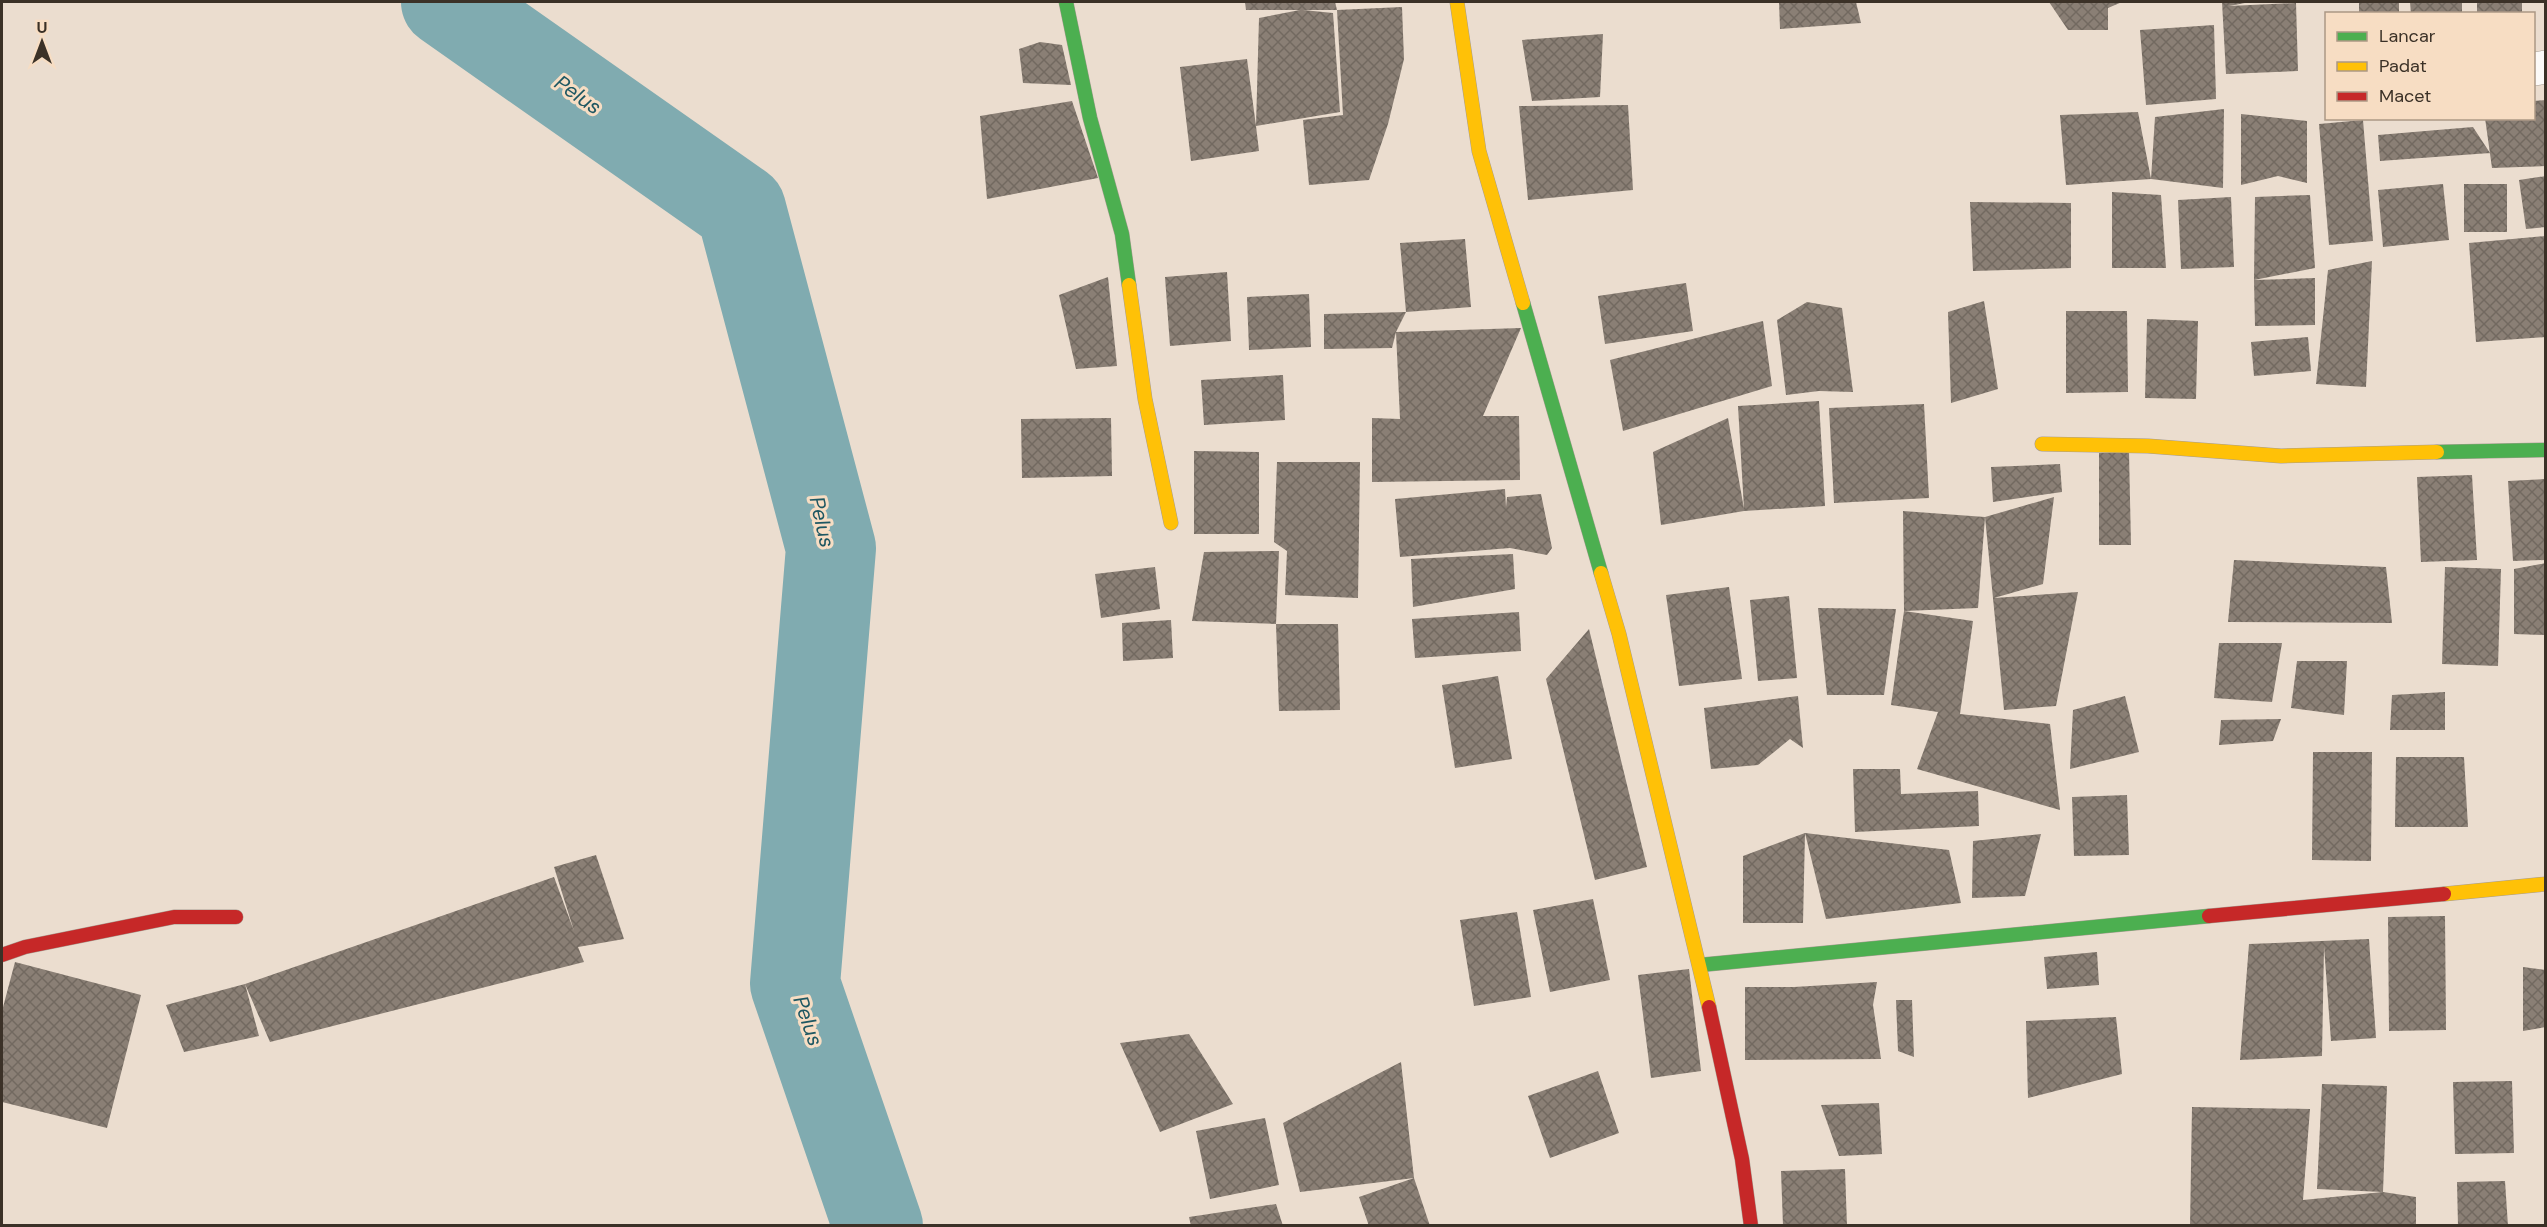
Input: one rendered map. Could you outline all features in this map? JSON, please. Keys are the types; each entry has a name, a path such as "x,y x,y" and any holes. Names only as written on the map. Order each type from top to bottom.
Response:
{"street":[{"path":"1066,2 1090,118 1122,234 1145,399 1171,523"},
{"path":"1457,2 1479,151 1619,634 1700,965 1742,1159 1751,1226"},
{"path":"2042,444 2148,446 2282,456 2546,450"},
{"path":"1700,965 2546,884"},
{"path":"2,955 26,947 174,917 236,917"}],"building":[{"path":"1245,2 1335,2 1337,10 1303,10 1333,13 1340,112 1256,126 1259,18 1300,10 1246,10"},
{"path":"1779,2 1856,2 1861,23 1780,29"},
{"path":"2049,2 2122,2 2108,8 2108,30 2068,30"},
{"path":"2222,2 2250,2 2229,6 2296,3 2298,71 2226,74"},
{"path":"2359,2 2399,2 2399,12 2359,12"},
{"path":"2410,2 2462,2 2462,12 2411,12"},
{"path":"2477,2 2522,2 2522,12 2477,12"},
{"path":"1402,7 1404,59 1388,124 1369,180 1309,185 1303,120 1343,115 1337,10"},
{"path":"2214,25 2216,99 2146,105 2140,30"},
{"path":"1603,34 1600,97 1532,101 1522,40"},
{"path":"1040,42 1062,45 1071,85 1023,83 1019,49"},
{"path":"1247,59 1259,151 1191,161 1180,67"},
{"path":"2546,100 2546,166 2492,168 2485,120 2535,120 2535,101"},
{"path":"1072,101 1098,178 987,199 980,116"},
{"path":"1628,105 1633,190 1528,200 1519,106"},
{"path":"2224,109 2223,188 2151,179 2155,117"},
{"path":"2138,112 2151,179 2066,185 2060,115"},
{"path":"2241,114 2307,121 2307,183 2278,176 2241,185"},
{"path":"2363,120 2373,241 2329,245 2319,124"},
{"path":"2473,127 2490,153 2380,161 2378,135"},
{"path":"2546,176 2546,227 2526,229 2519,180"},
{"path":"2443,184 2449,240 2383,247 2378,190"},
{"path":"2464,184 2507,184 2507,232 2464,232"},
{"path":"2112,192 2161,195 2166,268 2112,268"},
{"path":"2310,195 2315,268 2254,280 2255,197"},
{"path":"2231,197 2234,267 2181,269 2178,200"},
{"path":"1970,202 2071,203 2071,268 1973,271"},
{"path":"2546,236 2546,337 2476,342 2469,243"},
{"path":"1465,239 1471,307 1406,312 1400,243"},
{"path":"2372,261 2366,387 2316,384 2328,270"},
{"path":"1227,272 1231,341 1170,346 1165,277"},
{"path":"1108,277 1117,366 1076,369 1059,295"},
{"path":"2315,278 2315,325 2255,326 2254,280"},
{"path":"1686,283 1693,331 1605,344 1598,296"},
{"path":"1309,294 1311,347 1249,350 1247,297"},
{"path":"1984,301 1998,389 1951,403 1948,312"},
{"path":"1807,302 1842,308 1853,392 1819,391 1786,395 1777,320"},
{"path":"2066,311 2127,311 2128,392 2066,393"},
{"path":"1406,312 1396,332 1392,348 1324,349 1324,314"},
{"path":"2147,319 2198,321 2196,399 2145,398"},
{"path":"1763,321 1772,386 1623,431 1610,360"},
{"path":"1521,328 1483,416 1519,416 1520,480 1372,482 1372,418 1400,419 1396,332"},
{"path":"2308,337 2311,371 2254,376 2251,342"},
{"path":"1283,375 1285,420 1204,425 1201,380"},
{"path":"1819,401 1825,506 1744,511 1661,525 1653,452 1728,418 1744,509 1738,406"},
{"path":"1924,404 1929,498 1834,503 1829,408"},
{"path":"1111,418 1112,476 1022,478 1021,419"},
{"path":"1194,451 1259,452 1259,534 1194,534"},
{"path":"2129,452 2131,545 2099,545 2099,453"},
{"path":"1277,462 1360,462 1358,598 1285,595 1287,551 1274,542"},
{"path":"2060,464 2062,492 1993,502 1991,467"},
{"path":"2472,475 2477,560 2421,562 2417,477"},
{"path":"2546,479 2546,560 2513,561 2508,481"},
{"path":"1505,489 1506,507 1507,497 1541,494 1552,548 1547,555 1510,548 1400,557 1395,499"},
{"path":"2054,497 2043,584 1994,598 2078,592 2056,706 2004,710 1985,517"},
{"path":"1903,511 1985,517 1978,608 1904,611"},
{"path":"1279,551 1276,624 1192,621 1204,552"},
{"path":"1513,554 1515,589 1413,607 1411,559"},
{"path":"2234,560 2386,567 2392,623 2228,622"},
{"path":"2546,563 2546,635 2514,634 2514,569"},
{"path":"1155,567 1160,609 1101,618 1095,574"},
{"path":"2445,567 2501,569 2498,666 2442,664"},
{"path":"1729,587 1742,679 1679,686 1666,595"},
{"path":"1789,596 1797,678 1758,681 1750,600"},
{"path":"1818,608 1896,609 1884,695 1827,695"},
{"path":"1904,611 1973,621 1960,714 2050,724 2060,810 1917,769 1938,712 1891,705"},
{"path":"1519,612 1521,651 1415,658 1412,619"},
{"path":"1171,620 1173,658 1123,661 1122,623"},
{"path":"1276,624 1338,624 1340,710 1279,711"},
{"path":"1589,629 1647,867 1595,880 1546,679"},
{"path":"2219,643 2282,643 2272,702 2214,698"},
{"path":"2297,661 2347,661 2344,715 2291,708"},
{"path":"1498,676 1512,759 1455,768 1442,685"},
{"path":"2445,692 2445,730 2390,730 2392,695"},
{"path":"1798,696 1803,748 1790,739 1758,765 1711,769 1704,708"},
{"path":"2125,696 2139,752 2070,769 2073,710"},
{"path":"2281,719 2273,741 2219,745 2221,720"},
{"path":"2313,752 2372,752 2371,861 2312,860"},
{"path":"2396,757 2464,757 2468,827 2395,827"},
{"path":"1853,769 1900,769 1901,794 1978,791 1979,826 1855,832"},
{"path":"2127,795 2129,855 2074,856 2072,797"},
{"path":"1805,833 1949,850 1961,903 1826,919"},
{"path":"1805,833 1803,923 1743,923 1743,856"},
{"path":"2041,834 2025,896 1972,898 1973,841"},
{"path":"596,855 624,939 578,947 584,962 270,1042 245,984 554,877 574,931 554,867"},
{"path":"1593,899 1610,980 1550,992 1533,910"},
{"path":"1517,912 1531,997 1474,1006 1460,920"},
{"path":"2445,916 2446,1030 2389,1031 2388,917"},
{"path":"2369,939 2376,1038 2331,1041 2324,946 2322,1056 2240,1060 2249,944"},
{"path":"2097,952 2099,985 2047,989 2044,957"},
{"path":"15,962 141,995 107,1128 2,1102 2,1011"},
{"path":"2523,967 2546,970 2546,1027 2523,1031"},
{"path":"1689,969 1701,1071 1651,1078 1638,975"},
{"path":"1877,982 1873,1005 1881,1059 1745,1060 1745,987 1794,987"},
{"path":"245,984 259,1036 184,1052 166,1005"},
{"path":"1896,1000 1912,1000 1914,1057 1898,1051"},
{"path":"2116,1017 2122,1074 2028,1098 2026,1021"},
{"path":"1189,1034 1233,1104 1160,1132 1120,1043"},
{"path":"1401,1062 1414,1178 1300,1192 1283,1123"},
{"path":"1598,1071 1619,1133 1550,1158 1528,1096"},
{"path":"2512,1081 2514,1153 2455,1154 2453,1082"},
{"path":"2322,1084 2387,1086 2383,1192 2317,1189"},
{"path":"1879,1103 1882,1154 1839,1156 1821,1105"},
{"path":"2192,1107 2310,1109 2303,1200 2383,1192 2416,1197 2416,1226 2190,1226"},
{"path":"1265,1118 1279,1185 1210,1199 1196,1131"},
{"path":"1845,1169 1847,1226 1783,1226 1781,1171"},
{"path":"1414,1178 1430,1226 1369,1226 1359,1197"},
{"path":"2505,1181 2508,1226 2458,1226 2457,1182"},
{"path":"1276,1204 1283,1226 1191,1226 1189,1217"}],"waterway":[{"name":"Pelus","path":"446,2 741,209 831,548 795,984 878,1226"}],"traffic: fast":[{"path":"1066,2 1090,118 1122,234 1129,285"},
{"path":"1523,303 1601,573"},
{"path":"2437,452 2546,450"},
{"path":"1700,965 2209,916"}],"traffic: slow":[{"path":"1457,2 1479,151 1523,303"},
{"path":"1129,285 1145,399 1171,523"},
{"path":"2042,444 2148,446 2281,456 2437,452"},
{"path":"1601,573 1619,634 1709,1007"},
{"path":"2444,894 2546,884"}],"traffic: jam":[{"path":"2209,916 2444,894"},
{"path":"2,955 25,947 174,917 236,917"},
{"path":"1709,1007 1742,1159 1751,1226"}]}
